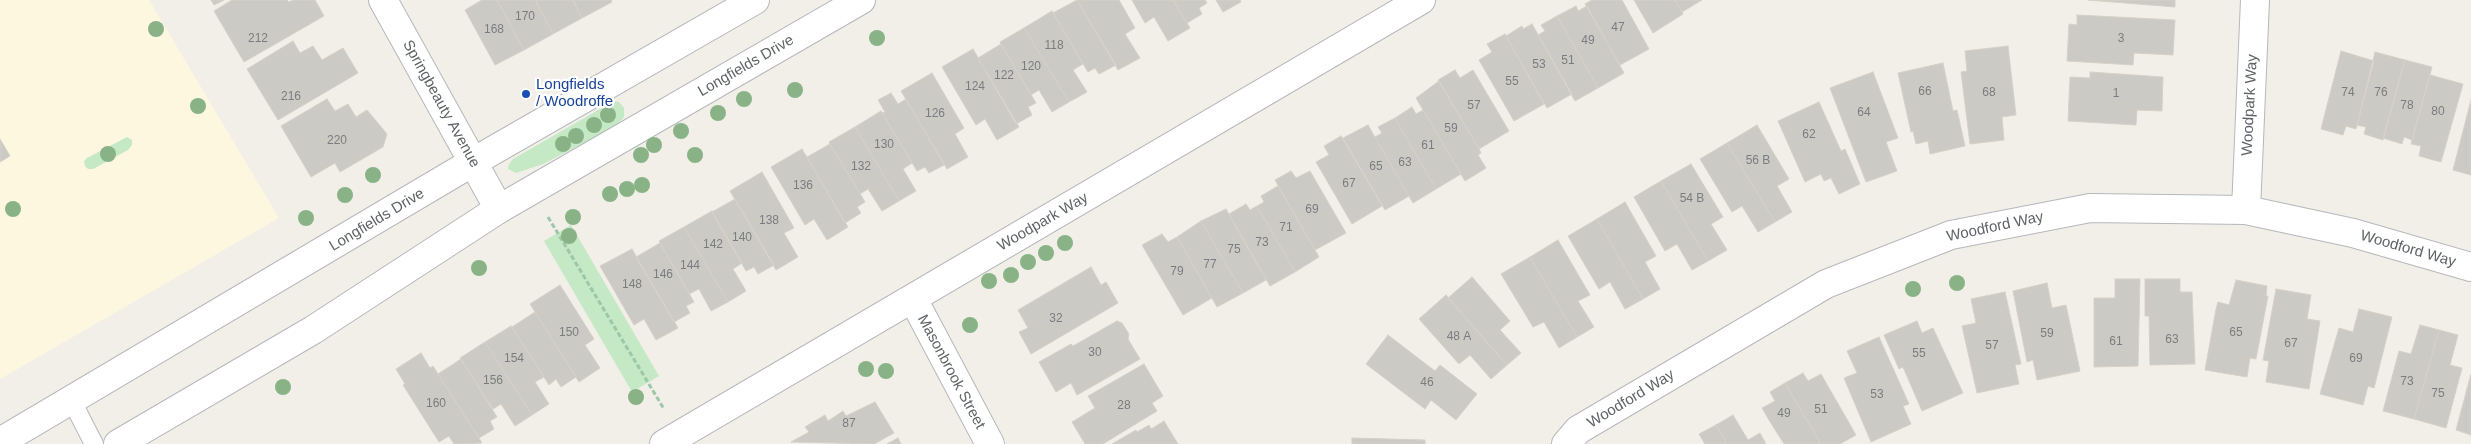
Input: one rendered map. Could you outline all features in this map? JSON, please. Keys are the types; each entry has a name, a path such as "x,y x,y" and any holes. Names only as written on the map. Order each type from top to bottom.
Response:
{"street":[{"name":"Springbeauty Avenue","path":"383,0 499,209"},
{"name":"Longfields Drive","path":"0,442 473,162 755,0"},
{"name":"Longfields Drive","path":"118,444 313,330 499,209 861,0"},
{"name":"Woodpark Way","path":"672,440 1421,0"},
{"name":"Woodpark Way","path":"2246,210 2255,0"},
{"name":"Woodford Way","path":"1566,444 1578,430 1826,284 1951,235 2090,208 2246,210 2353,234 2471,267"},
{"name":"Masonbrook Street","path":"913,299 990,444"}],"lane":[{"path":"72,401 94,444"}],"path":[{"path":"547,215 672,440"}],"shaded area":[{"path":"0,0 149,0 279,218 0,379"}],"green space":[{"path":"614,101 619,102 624,108 624,117 615,127 543,164 516,173 508,169 513,159"},
{"path":"127,137 132,140 132,145 128,150 93,169 88,169 85,166 84,161 87,158"},
{"path":"571,225 659,376 632,392 544,241"}],"building":[{"path":"211,0 224,0 214,5"},
{"path":"232,0 287,0 289,2 293,0 315,0 324,16 244,62 214,11"},
{"path":"482,0 497,0 524,50 495,65 465,10"},
{"path":"497,0 535,0 553,34 524,50"},
{"path":"535,0 573,0 582,18 553,34"},
{"path":"573,0 611,0 612,2 582,18"},
{"path":"1077,0 1116,65 1099,74 1095,68 1088,72 1053,13"},
{"path":"1077,0 1119,0 1135,28 1125,34 1140,58 1118,70"},
{"path":"1132,0 1173,0 1190,28 1168,41 1154,17 1145,23"},
{"path":"1173,0 1205,0 1207,3 1199,8 1202,14 1187,23"},
{"path":"1216,0 1240,0 1241,2 1223,12"},
{"path":"1592,0 1622,0 1649,49 1620,65 1585,4"},
{"path":"1634,0 1675,0 1683,14 1653,33"},
{"path":"1675,0 1702,0 1682,12"},
{"path":"2088,0 2175,0 2175,7"},
{"path":"1576,6 1578,11 1587,6 1624,73 1598,88 1557,16"},
{"path":"1052,11 1083,64 1073,70 1087,92 1069,102 1024,28"},
{"path":"2077,15 2175,20 2173,55 2134,53 2133,65 2067,61 2069,24 2077,25"},
{"path":"1557,16 1598,88 1575,101 1538,35 1545,31 1541,25"},
{"path":"1532,24 1572,94 1547,108 1506,36 1522,26 1523,29"},
{"path":"1024,28 1069,102 1052,112 1039,90 1031,95 1000,42"},
{"path":"1505,34 1544,104 1514,121 1479,60 1492,52 1487,44"},
{"path":"293,41 300,53 313,46 322,60 343,48 358,73 278,120 247,69"},
{"path":"1001,44 1036,103 1028,107 1032,115 1016,124 978,58"},
{"path":"2008,46 2016,115 2002,117 2004,140 1970,144 1961,72 1967,71 1965,51"},
{"path":"973,49 1019,127 997,140 985,119 976,125 942,67"},
{"path":"2341,51 2374,61 2356,129 2346,126 2343,135 2321,129"},
{"path":"2375,52 2405,60 2383,140 2364,134 2366,127 2357,125"},
{"path":"2405,60 2432,67 2412,140 2404,137 2402,144 2383,138"},
{"path":"1943,63 1953,111 1957,110 1965,146 1930,154 1928,141 1916,144 1913,131 1911,132 1898,73"},
{"path":"1455,70 1460,78 1473,70 1509,131 1479,149 1438,80"},
{"path":"1873,72 1898,138 1886,142 1897,171 1866,182 1830,88"},
{"path":"2090,72 2163,77 2162,111 2137,110 2136,125 2068,121 2070,77 2090,78"},
{"path":"932,73 964,128 955,134 968,157 947,169 901,91"},
{"path":"2430,75 2463,84 2441,162 2419,156 2421,146 2411,144"},
{"path":"1439,81 1479,149 1481,153 1478,155 1486,168 1465,181 1416,98"},
{"path":"891,93 898,104 906,99 944,165 929,173 925,167 917,171 882,113 885,112 878,100"},
{"path":"327,99 335,111 348,104 356,117 367,110 387,134 383,147 340,172 335,163 311,177 281,126"},
{"path":"2471,100 2471,175 2453,170"},
{"path":"1819,102 1841,151 1845,149 1860,184 1839,194 1831,178 1824,181 1821,174 1805,182 1778,121"},
{"path":"1412,107 1416,114 1423,110 1461,174 1436,189 1395,118"},
{"path":"881,111 912,163 903,169 916,191 899,201 855,127"},
{"path":"1395,118 1436,189 1413,203 1375,137 1382,133 1378,127"},
{"path":"1368,125 1409,196 1385,210 1343,138"},
{"path":"1757,125 1789,179 1777,186 1792,212 1775,222 1727,143"},
{"path":"855,127 899,201 882,211 868,189 860,194 829,142"},
{"path":"1341,136 1382,206 1352,224 1316,162 1329,155 1324,146"},
{"path":"0,139 10,156 0,162"},
{"path":"1727,143 1775,222 1758,232 1742,206 1732,212 1700,159"},
{"path":"830,144 865,202 857,207 861,213 845,223 807,157"},
{"path":"802,149 848,227 827,240 814,219 805,225 771,167"},
{"path":"1691,164 1723,217 1711,224 1727,250 1708,261 1661,181"},
{"path":"1291,171 1296,178 1310,171 1346,233 1315,250 1275,180"},
{"path":"762,172 794,228 784,233 798,257 776,270 730,191"},
{"path":"1661,181 1708,261 1692,270 1677,244 1665,251 1634,197"},
{"path":"1278,186 1319,257 1295,272 1257,206 1264,202 1261,196"},
{"path":"735,199 774,265 758,274 754,267 746,271 712,212"},
{"path":"1625,202 1656,256 1645,262 1660,289 1643,299 1597,219"},
{"path":"1246,204 1250,210 1257,206 1295,272 1270,286 1229,214"},
{"path":"1226,209 1266,280 1243,293 1201,221"},
{"path":"712,211 742,263 733,269 746,291 728,302 684,227"},
{"path":"1597,219 1643,299 1625,309 1610,282 1599,289 1568,236"},
{"path":"1201,221 1243,293 1217,307 1177,237"},
{"path":"684,227 728,302 711,311 699,289 689,294 659,241"},
{"path":"1162,234 1168,242 1177,237 1212,298 1183,315 1142,245"},
{"path":"1558,240 1590,295 1578,301 1594,327 1577,337 1530,257"},
{"path":"660,243 694,302 686,306 690,313 674,322 636,257"},
{"path":"632,249 678,328 656,340 644,319 634,325 600,266"},
{"path":"1530,257 1577,337 1559,348 1544,322 1533,327 1501,274"},
{"path":"1091,267 1101,285 1106,282 1118,303 1031,354 1019,332 1028,328 1018,310"},
{"path":"1472,277 1510,321 1500,330 1521,353 1507,365 1448,298"},
{"path":"2115,279 2140,279 2138,366 2094,367 2094,298 2115,298"},
{"path":"2145,279 2180,279 2180,292 2192,292 2195,364 2150,365 2149,316 2145,316"},
{"path":"2236,280 2267,286 2266,296 2268,296 2256,359 2250,358 2247,377 2205,370 2218,302 2229,305"},
{"path":"2047,283 2052,308 2066,305 2080,371 2037,380 2033,360 2027,362 2013,291"},
{"path":"560,285 594,339 585,345 600,368 579,382 530,304"},
{"path":"2276,289 2311,295 2307,319 2320,321 2309,389 2266,382 2269,361 2263,360"},
{"path":"2005,292 2021,364 2015,365 2019,384 1977,393 1962,326 1976,323 1971,299"},
{"path":"1446,295 1507,365 1491,379 1470,355 1459,364 1419,319"},
{"path":"2359,309 2392,317 2374,388 2368,386 2363,405 2320,394 2339,328 2353,332"},
{"path":"535,312 576,377 561,387 556,379 549,385 512,327"},
{"path":"1117,321 1122,323 1129,334 1128,339 1140,359 1077,395 1071,383 1056,392 1039,362 1071,344 1073,346"},
{"path":"1917,321 1922,333 1933,328 1963,393 1922,411 1903,367 1899,369 1884,335"},
{"path":"2420,325 2439,330 2414,419 2383,411 2399,351 2411,354"},
{"path":"511,326 544,377 535,382 549,404 532,415 485,342"},
{"path":"2439,330 2458,335 2450,365 2462,368 2446,428 2414,419"},
{"path":"1388,335 1435,371 1440,365 1477,394 1456,420 1431,400 1425,409 1366,364"},
{"path":"1879,337 1909,404 1903,406 1911,424 1871,442 1844,378 1857,373 1847,351"},
{"path":"485,342 532,415 515,426 501,404 493,409 460,358"},
{"path":"421,353 430,368 433,366 482,443 454,444 449,436 439,442 403,385 405,384 396,369"},
{"path":"461,359 497,417 490,421 494,429 479,438 438,374"},
{"path":"1144,364 1163,396 1152,403 1157,411 1103,444 1085,444 1072,422 1095,408 1088,396"},
{"path":"1803,373 1808,381 1821,374 1856,435 1840,444 1821,444 1785,383"},
{"path":"2471,374 2471,435 2456,430"},
{"path":"1785,383 1821,444 1784,444 1769,420 1762,408 1775,401 1770,392"},
{"path":"875,402 894,433 874,444 791,442 809,432 805,427 825,415 828,421 843,411 846,416"},
{"path":"1733,415 1748,440 1760,433 1766,444 1727,444 1716,425"},
{"path":"1164,421 1178,444 1112,444 1136,430 1137,432 1149,425 1151,429"},
{"path":"1716,425 1727,444 1705,444 1699,434"},
{"path":"898,438 901,444 887,444"},
{"path":"1352,438 1425,440 1425,444 1352,444"}],"place":[{"name":"Longfields / Woodroffe","path":"526,94"}]}
